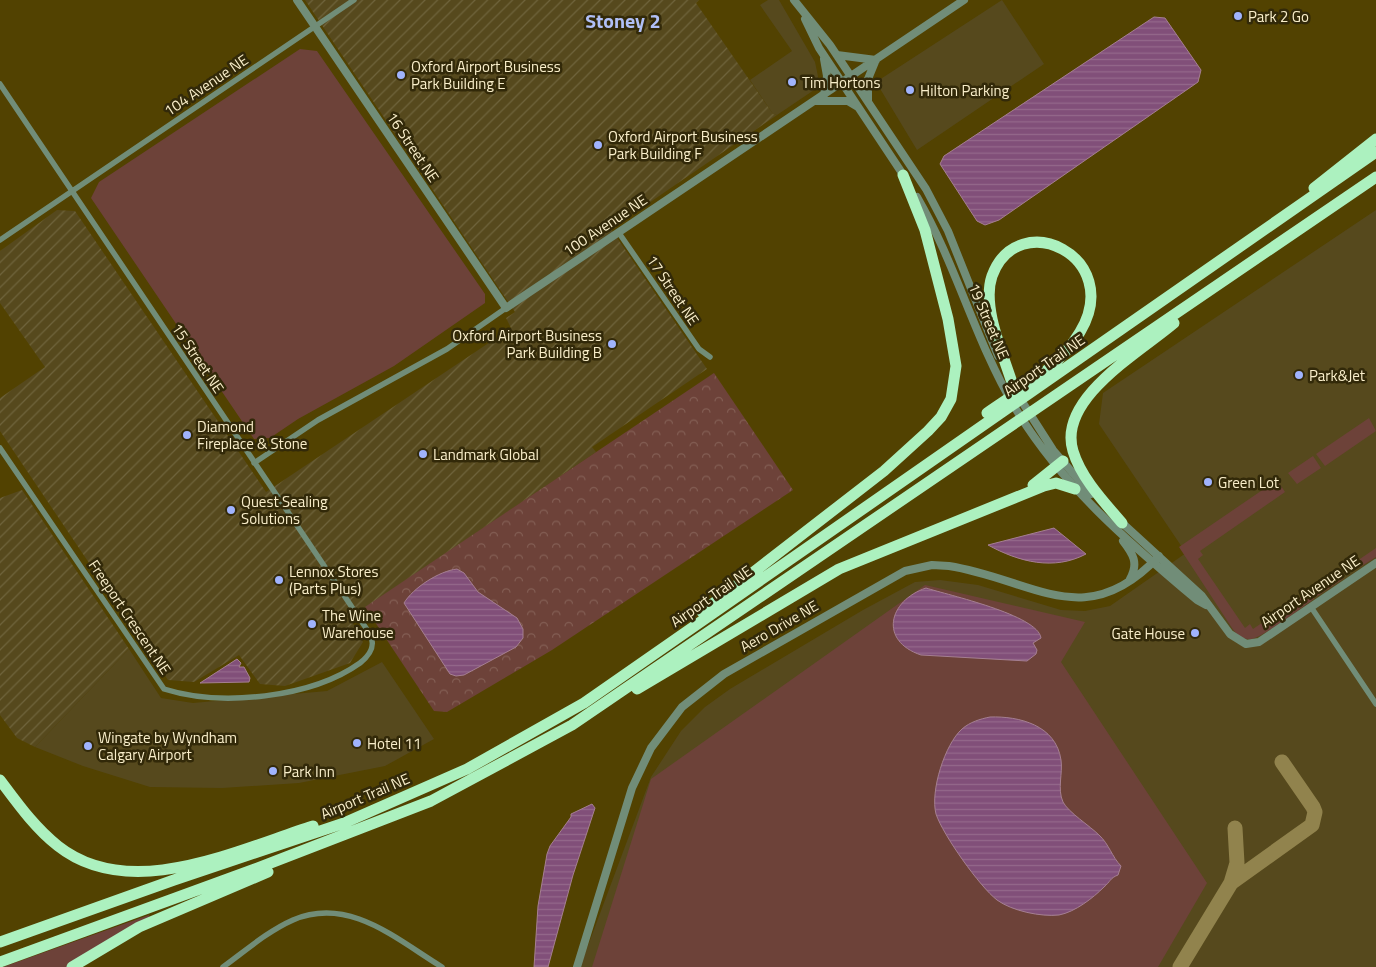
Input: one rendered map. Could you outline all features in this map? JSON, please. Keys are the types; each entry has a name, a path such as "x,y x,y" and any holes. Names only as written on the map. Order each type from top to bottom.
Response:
{"highway":[{"path":"1266,230 1325,179 1376,139"},
{"name":"Airport Trail NE","path":"0,942 174,880 344,823 467,768 584,703 1376,152"},
{"path":"584,703 855,495 928,431 941,416 951,399 956,377 953,344 935,263 919,213 903,174"},
{"name":"Airport Trail NE","path":"0,962 255,869 431,801 572,725 1376,178"},
{"path":"885,492 930,454 1043,373 1073,342 1086,318 1090,286 1082,265 1068,251 1059,246 1034,242 1025,244 1008,254 992,276 989,297 991,313 1005,365 1014,389"},
{"path":"1118,526 1076,461 1070,436 1073,420 1085,400 1115,371 1229,277"},
{"path":"1014,497 1044,478 1060,464"},
{"path":"572,725 662,676 779,603 839,569 1014,497 1056,483 1075,489"},
{"path":"0,780 24,812 59,847 84,862 108,870 132,873 157,872 199,862 356,812 467,768"},
{"path":"72,967 139,927 359,835 431,801"}],"street":[{"name":"16 Street NE","path":"297,0 506,308"},
{"name":"104 Avenue NE","path":"72,192 354,0"},
{"name":"100 Avenue NE","path":"254,463 318,420 446,349 964,0"},
{"name":"19 Street NE","path":"796,3 824,54 903,174 938,237 996,371 1014,406 1060,464 1075,489 1156,559 1197,600 1206,605 1234,638 1246,644 1259,642"},
{"name":"19 Street NE","path":"796,3 837,55 909,161 939,213 1005,365"},
{"path":"824,54 827,76 824,95"},
{"path":"837,55 876,60 868,79 868,102"},
{"name":"15 Street NE","path":"0,84 370,634 373,646"},
{"path":"814,102 848,101 859,107"},
{"path":"0,240 72,192"},
{"name":"17 Street NE","path":"619,233 699,349 710,357"},
{"name":"19 Street NE","path":"1014,389 1045,445"},
{"name":"Freeport Crescent NE","path":"0,448 164,689 176,693 214,697 266,695 301,690 346,672 368,656 373,646"},
{"name":"19 Street NE","path":"1060,464 1100,503 1118,526"},
{"path":"1118,526 1134,558 1136,569 1129,581"},
{"name":"Aero Drive NE","path":"577,967 632,788 650,748 682,707 724,674 891,577 919,567 962,568 1061,598 1073,599 1095,597 1129,581 1156,559"},
{"name":"Airport Avenue NE","path":"1259,642 1376,563"},
{"path":"1311,606 1376,704"},
{"path":"223,967 291,921 310,914 328,911 348,914 366,920 442,967"}],"shaded area":[{"path":"305,0 699,0 696,3 773,114 777,115 611,229 707,369 592,447 596,452 350,618 363,642 350,663 285,686 260,684 239,655 194,682 168,680 0,431 0,398 45,367 0,303 0,251 57,210 75,211 266,492 511,328 506,318 515,312"},
{"path":"768,0 779,0 815,62 820,86 777,115 773,114 750,80 792,51 760,5"},
{"path":"1002,0 1044,64 917,150 876,82"},
{"path":"1154,17 1165,18 1201,70 1198,82 999,220 985,225 977,221 940,164 944,156"},
{"path":"1376,210 1376,967 580,967 651,777 681,731 705,707 730,689 863,610 915,582 940,580 978,585 1061,610 1085,611 1110,606 1186,553 1099,424 1103,393"},
{"path":"22,490 129,649 35,747 17,738 0,715 0,498"},
{"path":"1054,528 1086,554 1062,562 1037,562 1012,556 988,545"},
{"path":"457,569 464,573 478,592 517,618 523,629 523,638 516,647 464,675 456,676 450,674 404,603 408,597 427,581 442,573"},
{"path":"926,588 991,607 1025,621 1036,630 1041,638 1033,643 1037,650 1036,654 1027,661 921,655 908,649 899,640 894,631 894,621 897,611 903,602 913,594"},
{"path":"129,649 161,698 193,703 327,691 382,662 434,739 385,766 299,783 222,788 150,787 83,766 35,747"},
{"path":"237,659 241,663 239,667 244,667 250,678 249,682 200,683"},
{"path":"990,717 1013,718 1024,721 1044,731 1052,738 1058,748 1061,760 1060,792 1063,802 1069,810 1095,831 1121,866 1118,875 1095,896 1077,908 1059,915 1052,915 1035,914 1003,904 981,884 963,860 940,823 936,814 935,793 940,768 950,745 962,729 975,721"},
{"path":"592,804 595,808 573,875 548,967 534,967 538,906 547,854 550,846 571,817 571,814"}],"green space":[{"path":"300,49 317,51 485,294 485,303 394,366 298,419 270,438 254,439 91,198 99,182"},
{"path":"714,373 793,490 552,650 447,712 434,711 365,607"},
{"path":"1369,418 1376,431 1325,466 1316,454"},
{"path":"1313,456 1321,468 1297,484 1288,473"},
{"path":"1277,480 1285,492 1200,551 1203,555 1198,559 1245,628 1250,624 1253,629 1309,591 1314,599 1264,633 1251,639 1245,639 1234,630 1179,547"},
{"path":"1376,548 1376,557 1360,567 1354,563"},
{"path":"1341,572 1344,575 1343,579 1316,597 1312,592"},
{"path":"925,585 1085,622 1061,662 1207,883 1158,967 592,967 651,779"},
{"path":"149,915 150,919 67,967 3,967"}],"taxiway":[{"path":"1180,967 1231,883 1312,825 1315,812 1313,807 1282,762"},
{"path":"1231,883 1237,863 1235,828"}],"place":[{"name":"Park 2 Go","path":"1238,16"},
{"name":"Oxford Airport Business Park Building E","path":"401,75"},
{"name":"Tim Hortons","path":"792,82"},
{"name":"Hilton Parking","path":"910,90"},
{"name":"Oxford Airport Business Park Building F","path":"598,145"},
{"name":"Oxford Airport Business Park Building B","path":"612,344"},
{"name":"Park&Jet","path":"1299,375"},
{"name":"Diamond Fireplace & Stone","path":"187,435"},
{"name":"Landmark Global","path":"423,454"},
{"name":"Green Lot","path":"1208,482"},
{"name":"Quest Sealing Solutions","path":"231,510"},
{"name":"Lennox Stores (Parts Plus)","path":"279,580"},
{"name":"The Wine Warehouse","path":"312,624"},
{"name":"Gate House","path":"1195,633"},
{"name":"Hotel 11","path":"357,743"},
{"name":"Wingate by Wyndham Calgary Airport","path":"88,746"},
{"name":"Park Inn","path":"273,771"}],"district":[{"name":"Stoney 2","path":"623,20"}]}
